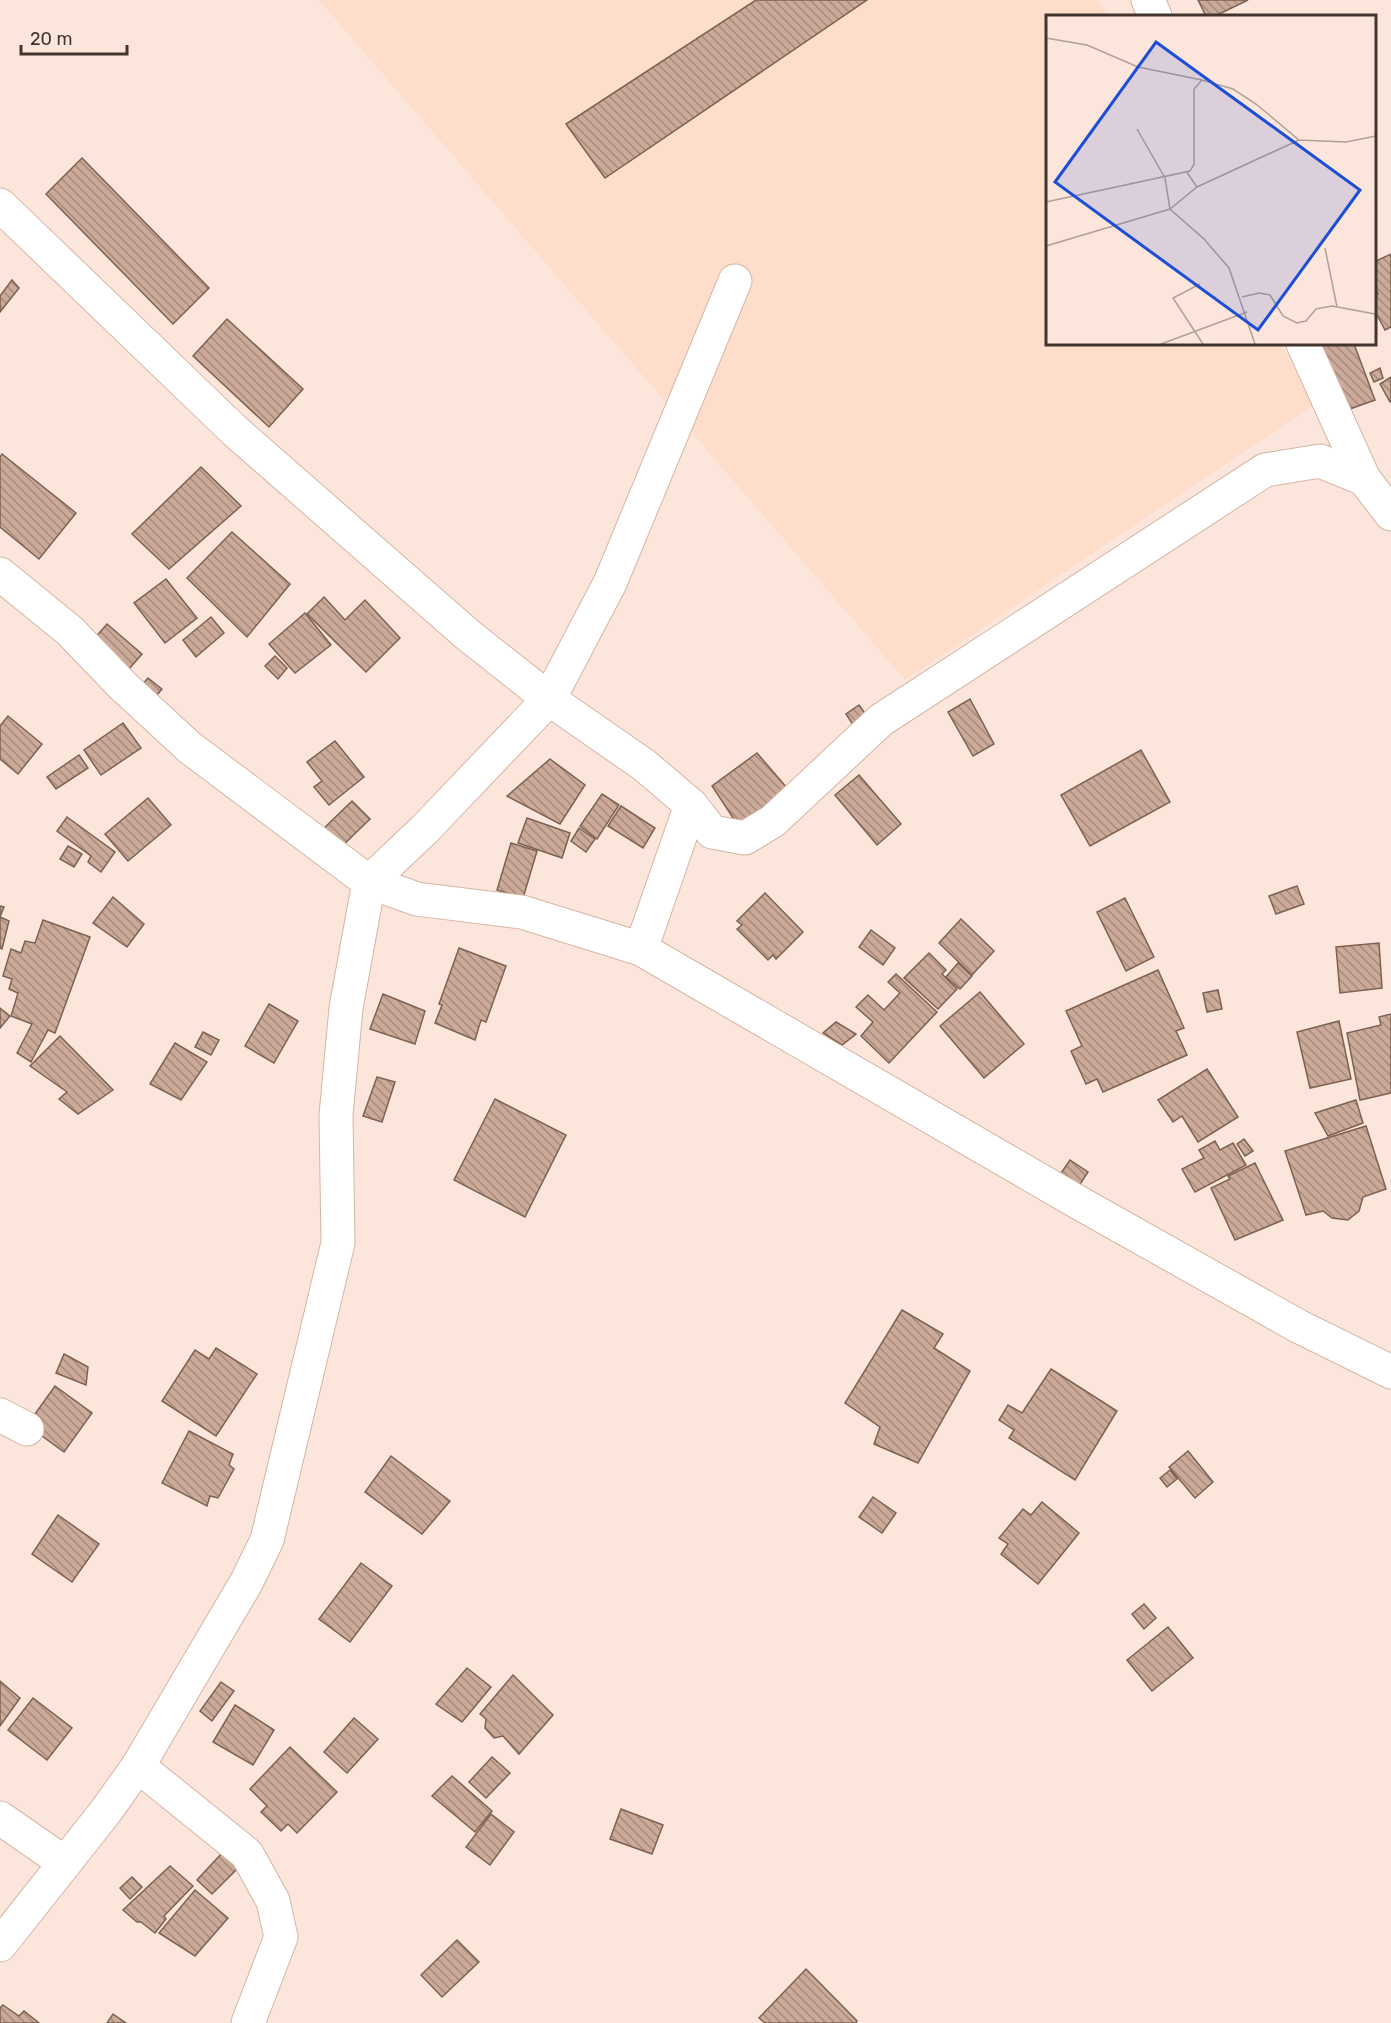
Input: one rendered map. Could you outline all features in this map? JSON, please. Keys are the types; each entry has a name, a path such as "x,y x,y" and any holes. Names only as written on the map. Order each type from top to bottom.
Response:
{"street":[{"path":"1148,0 1155,15"},
{"path":"0,205 235,431 468,635 549,699 644,765 691,805 711,832 745,838 773,821 882,720 1265,470 1320,461 1364,479"},
{"path":"0,1945 138,1766 246,1583 267,1540 338,1243 337,1105 346,1008 369,882 425,829 549,699 610,583 735,281"},
{"path":"1303,345 1364,479 1391,514"},
{"path":"0,574 70,631 123,686 189,747 369,882 417,899 522,912 641,949 1095,1212 1298,1326 1391,1372"},
{"path":"641,949 691,805"},
{"path":"138,1766 247,1854 273,1900 281,1937 248,2023"},
{"path":"0,1818 65,1863"}],"shaded area":[{"path":"319,0 1099,0 1107,15 1046,15 1046,345 1282,345 1313,405 905,680"}],"building":[{"path":"756,0 867,0 605,178 566,124"},
{"path":"1198,0 1248,0 1217,15 1206,15"},
{"path":"82,158 209,288 173,324 46,194"},
{"path":"1391,254 1391,327 1385,330 1376,313 1376,294 1378,294 1376,261"},
{"path":"12,280 19,288 0,312 0,296"},
{"path":"227,319 303,389 269,427 193,356"},
{"path":"1322,345 1354,345 1375,400 1347,410"},
{"path":"1380,368 1383,378 1374,382 1370,373"},
{"path":"1391,377 1391,402 1390,402 1380,384"},
{"path":"2,454 76,513 39,559 0,527 0,457"},
{"path":"201,467 241,506 169,569 132,534"},
{"path":"232,532 290,584 247,637 187,578"},
{"path":"166,579 197,618 165,643 134,603"},
{"path":"324,597 345,620 365,600 400,638 366,672 307,614"},
{"path":"305,613 331,645 295,673 269,644"},
{"path":"211,617 224,633 196,657 183,640"},
{"path":"107,624 142,654 122,677 87,647"},
{"path":"275,656 287,668 278,679 265,666"},
{"path":"148,678 162,689 151,702 138,690"},
{"path":"970,699 994,744 973,756 948,712"},
{"path":"859,705 869,719 855,728 846,714"},
{"path":"8,716 42,744 18,774 0,759 0,726"},
{"path":"123,723 141,748 101,775 84,750"},
{"path":"335,741 364,777 329,805 314,787 322,781 307,762"},
{"path":"1141,750 1170,802 1090,846 1061,795"},
{"path":"757,753 787,788 739,827 712,786"},
{"path":"79,755 88,768 56,789 47,777"},
{"path":"550,759 585,785 560,824 507,796"},
{"path":"859,775 901,824 877,845 835,795"},
{"path":"602,794 619,805 597,839 580,826"},
{"path":"148,798 171,825 128,861 105,834"},
{"path":"352,801 370,819 337,851 319,833"},
{"path":"621,806 655,828 643,848 608,826"},
{"path":"67,817 115,852 101,872 88,862 91,856 57,831"},
{"path":"527,818 570,833 562,858 518,843"},
{"path":"579,828 595,839 586,852 571,841"},
{"path":"511,843 537,851 523,898 497,890"},
{"path":"68,846 82,854 74,867 60,859"},
{"path":"1297,886 1304,904 1276,914 1269,896"},
{"path":"765,893 803,932 776,959 773,955 768,960 737,929 742,925 737,921"},
{"path":"113,897 144,924 127,947 93,923"},
{"path":"1125,898 1154,957 1126,971 1097,912"},
{"path":"0,917 9,921 2,949 0,948"},
{"path":"961,919 994,951 972,975 939,943"},
{"path":"43,920 90,937 55,1033 48,1030 31,1062 17,1053 32,1024 11,1016 18,993 9,989 12,979 3,976 11,949 21,953 25,941 35,943"},
{"path":"871,930 895,948 883,965 859,947"},
{"path":"1379,943 1382,988 1340,993 1336,947"},
{"path":"459,948 506,966 486,1022 481,1020 475,1040 435,1023 442,1005 439,1004"},
{"path":"929,953 946,970 942,974 957,989 938,1009 904,978"},
{"path":"958,963 972,976 960,989 946,977"},
{"path":"1158,970 1184,1028 1176,1031 1187,1055 1103,1092 1097,1079 1086,1084 1071,1051 1082,1046 1066,1011"},
{"path":"896,974 937,1012 889,1063 861,1036 873,1022 856,1007 868,995 884,1010 900,993 888,982"},
{"path":"1218,990 1222,1009 1207,1012 1203,993"},
{"path":"980,992 1024,1044 984,1078 940,1026"},
{"path":"383,994 425,1011 415,1044 370,1029"},
{"path":"269,1004 298,1021 274,1063 245,1046"},
{"path":"0,1008 10,1016 0,1028"},
{"path":"1391,1014 1391,1093 1360,1100 1347,1033 1381,1025 1379,1017"},
{"path":"1339,1021 1351,1079 1310,1088 1297,1032"},
{"path":"836,1022 856,1034 842,1045 823,1033"},
{"path":"203,1032 219,1040 211,1055 195,1047"},
{"path":"60,1036 113,1090 78,1114 59,1099 67,1092 30,1066"},
{"path":"175,1043 207,1062 181,1100 150,1084"},
{"path":"1207,1069 1238,1117 1198,1142 1182,1116 1173,1122 1158,1100"},
{"path":"377,1077 395,1082 382,1122 363,1116"},
{"path":"495,1099 566,1135 525,1217 454,1180"},
{"path":"1356,1100 1363,1123 1328,1136 1315,1113"},
{"path":"1366,1126 1386,1189 1363,1197 1359,1211 1348,1220 1332,1218 1323,1211 1306,1215 1285,1151"},
{"path":"1244,1139 1253,1151 1245,1156 1237,1144"},
{"path":"1215,1141 1220,1150 1233,1143 1246,1165 1195,1192 1182,1169 1204,1158 1199,1150"},
{"path":"1070,1160 1088,1172 1075,1192 1057,1179"},
{"path":"1255,1163 1283,1220 1235,1240 1211,1188 1230,1179 1228,1176"},
{"path":"902,1310 943,1334 934,1348 970,1371 918,1463 874,1444 880,1427 845,1403"},
{"path":"216,1348 257,1374 216,1436 162,1401 195,1350 209,1359"},
{"path":"64,1354 88,1367 86,1385 56,1373"},
{"path":"1051,1369 1117,1411 1075,1480 1009,1438 1014,1430 999,1420 1008,1405 1022,1413"},
{"path":"55,1386 92,1413 64,1452 27,1425"},
{"path":"189,1431 233,1454 229,1465 234,1469 218,1498 210,1496 207,1506 162,1483"},
{"path":"1188,1451 1213,1482 1195,1498 1169,1467"},
{"path":"391,1456 450,1501 422,1534 365,1492"},
{"path":"1170,1470 1177,1479 1167,1487 1160,1478"},
{"path":"873,1497 896,1513 882,1533 859,1517"},
{"path":"1042,1502 1079,1533 1038,1584 1001,1554 1008,1544 999,1538 1023,1509 1031,1515"},
{"path":"58,1515 99,1544 72,1582 32,1554"},
{"path":"361,1563 392,1586 350,1642 319,1619"},
{"path":"1144,1604 1156,1618 1144,1629 1132,1614"},
{"path":"1168,1627 1193,1658 1152,1691 1127,1660"},
{"path":"467,1668 491,1687 462,1722 436,1704"},
{"path":"513,1675 553,1715 519,1754 503,1736 494,1738 485,1728 486,1719 480,1714"},
{"path":"0,1681 20,1698 0,1726"},
{"path":"221,1682 234,1691 212,1721 200,1711"},
{"path":"33,1698 72,1728 47,1760 8,1730"},
{"path":"235,1705 274,1730 253,1765 213,1742"},
{"path":"354,1718 378,1739 347,1773 324,1752"},
{"path":"290,1747 337,1792 297,1833 288,1824 281,1831 261,1812 267,1806 250,1789"},
{"path":"492,1757 510,1773 486,1798 469,1782"},
{"path":"452,1776 492,1811 475,1832 432,1796"},
{"path":"621,1809 663,1825 652,1854 610,1839"},
{"path":"491,1814 514,1832 490,1865 466,1847"},
{"path":"222,1853 239,1867 212,1894 197,1880"},
{"path":"170,1866 193,1886 164,1916 166,1919 155,1933 123,1910"},
{"path":"132,1877 142,1887 130,1899 120,1888"},
{"path":"195,1890 228,1918 195,1956 159,1933"},
{"path":"457,1940 479,1962 442,1997 421,1975"},
{"path":"806,1969 857,2021 856,2023 765,2023 759,2018"},
{"path":"3,2005 19,2016 24,2011 39,2023 0,2023 0,2008"},
{"path":"113,2014 126,2023 107,2023"}]}
